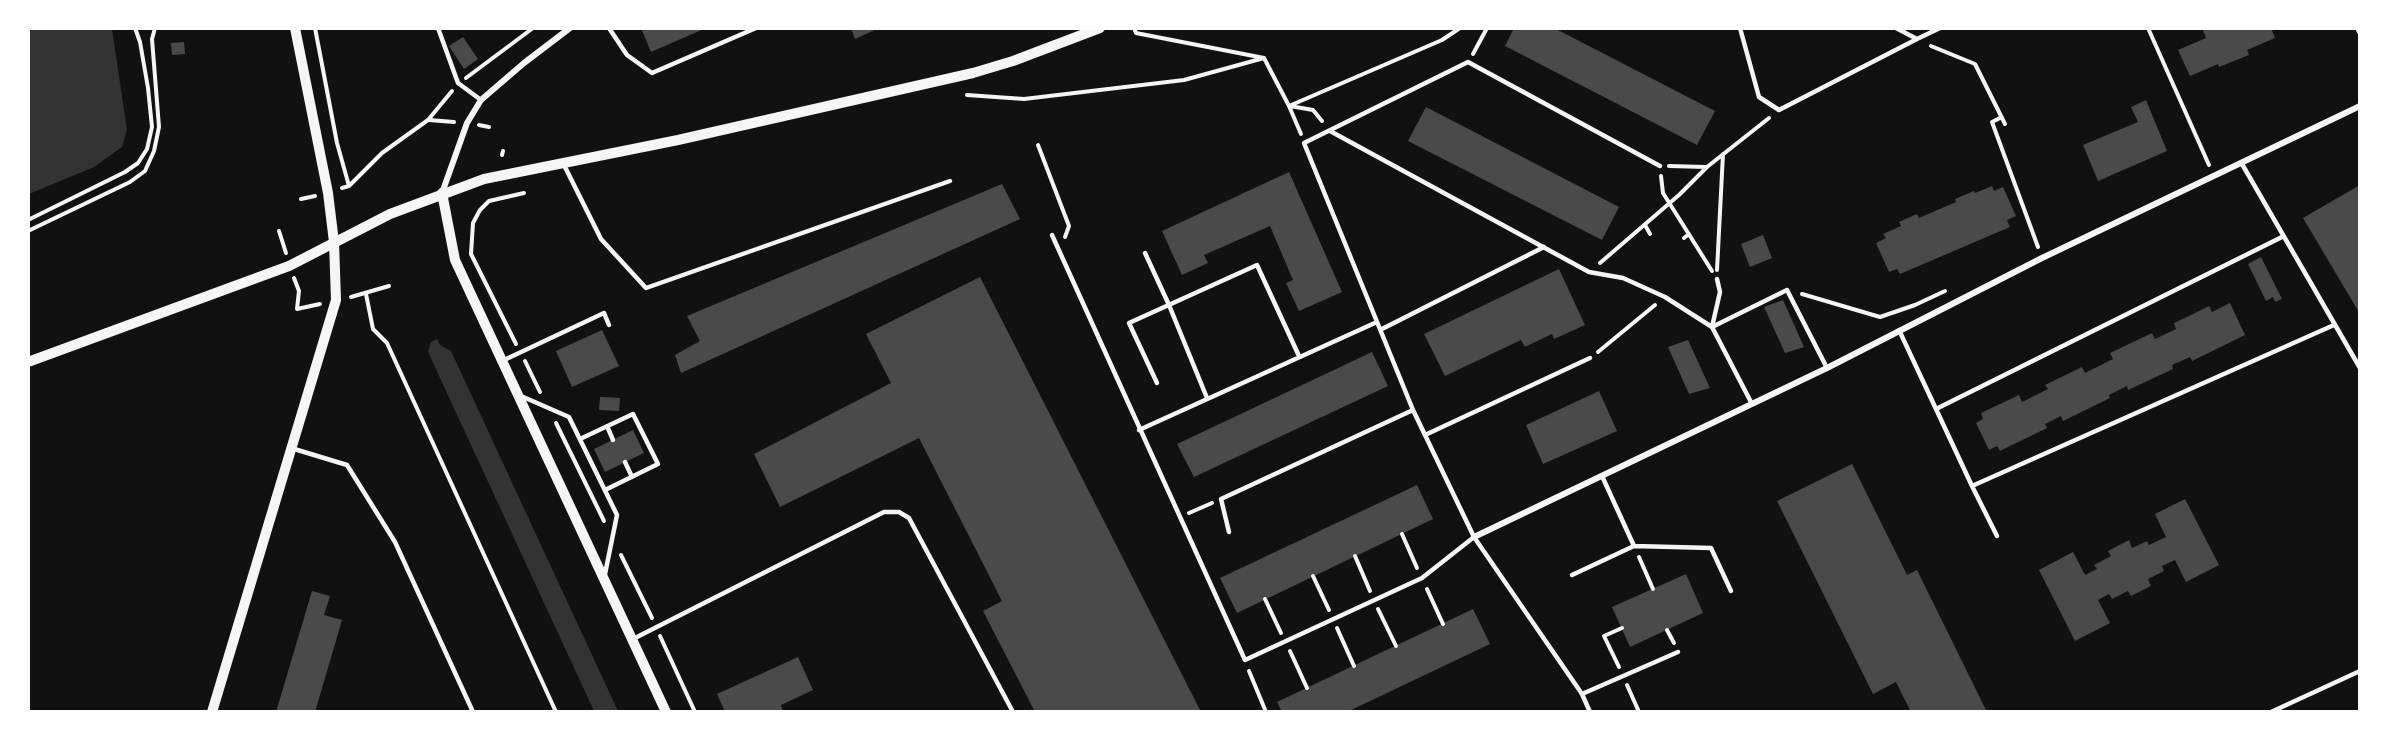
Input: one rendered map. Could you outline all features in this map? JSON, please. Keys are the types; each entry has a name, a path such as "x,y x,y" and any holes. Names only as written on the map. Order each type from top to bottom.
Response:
{"street":[{"path":"212,711 336,300 334,242 328,194 295,28"},
{"path":"570,28 481,100 467,123 442,193 454,260 666,711"},
{"path":"28,362 289,266 390,214 484,179 678,140 973,73 1013,62 1100,28"},
{"path":"1474,537 1827,368 2042,258 2360,106"}],"lane":[{"path":"438,28 459,84 481,100"},
{"path":"609,28 627,55 652,73 756,28"},
{"path":"1740,28 1759,97 1779,110 1940,28"},
{"path":"1896,28 1917,39"},
{"path":"1590,711 1582,694 1474,537 1413,411 1382,329 1377,322 1304,143 1468,62 1660,166"},
{"path":"1330,131 1589,272 1623,278 1665,297 1712,327 1752,404"},
{"path":"563,163 601,239 646,288 950,181"},
{"path":"2242,164 2282,237 2360,368"},
{"path":"1052,235 1245,660 1422,578 1474,537"},
{"path":"1936,409 2282,237"},
{"path":"1382,329 1544,247"},
{"path":"1145,253 1207,398"},
{"path":"1157,383 1129,323 1257,265 1299,356"},
{"path":"1712,327 1720,292 1717,279"},
{"path":"1712,327 1787,290 1827,368"},
{"path":"502,361 604,314 609,325"},
{"path":"1139,429 1377,322"},
{"path":"1972,486 2334,325"},
{"path":"1899,330 1996,536"},
{"path":"1425,435 1590,358"},
{"path":"518,394 569,417 617,515 604,577"},
{"path":"1229,532 1221,499 1413,411"},
{"path":"580,440 633,414 658,464 605,490"},
{"path":"607,426 614,440"},
{"path":"291,448 347,465 395,542 474,711"},
{"path":"625,462 632,477"},
{"path":"1602,476 1634,546"},
{"path":"633,639 884,512 899,512 909,518 1013,711"},
{"path":"1572,575 1634,546 1711,548 1731,591"},
{"path":"1582,694 1678,652"},
{"path":"2271,711 2360,671"}],"path":[{"path":"28,220 125,172 138,163 147,149 152,127 140,42 135,28"},
{"path":"28,231 130,182 146,171 154,151 159,127 152,39 155,28"},
{"path":"315,28 337,142 349,186"},
{"path":"301,199 328,194 349,186 382,153 428,120 459,84 533,28"},
{"path":"1134,28 1136,33 1264,58"},
{"path":"1289,105 1442,40 1460,28"},
{"path":"1468,62 1487,28"},
{"path":"2148,28 2215,177"},
{"path":"1917,39 1976,64 2000,118 2005,124"},
{"path":"967,95 1024,99 1184,81 1264,58"},
{"path":"1264,58 1289,105 1304,143"},
{"path":"1289,105 1312,110 1330,131"},
{"path":"1589,272 1660,212 1723,153 1779,110"},
{"path":"2000,118 1992,122 2042,258"},
{"path":"1038,145 1070,226"},
{"path":"1718,266 1723,153"},
{"path":"1707,167 1660,166 1663,193 1717,279"},
{"path":"1645,225 1650,234"},
{"path":"279,231 299,291 297,309 366,294 389,286"},
{"path":"1684,238 1689,234"},
{"path":"2028,252 2038,247"},
{"path":"1787,290 1880,317 1946,291"},
{"path":"366,294 374,329 387,343 556,711"},
{"path":"1590,358 1665,297"},
{"path":"1180,517 1221,499"},
{"path":"1634,546 1653,589"},
{"path":"657,628 695,711"},
{"path":"1622,628 1604,636 1639,711"},
{"path":"1245,660 1266,711"}],"shaded area":[{"path":"29,28 112,29 127,130 122,147 94,167 29,194"},
{"path":"437,339 440,345 451,351 618,711 594,711 428,352 431,342"}],"building":[{"path":"641,28 706,28 651,52"},
{"path":"851,28 879,28 855,39"},
{"path":"1514,28 1554,28 1715,111 1697,145 1505,46"},
{"path":"2202,28 2271,28 2275,38 2247,50 2249,55 2219,67 2218,64 2190,76 2178,50 2206,38"},
{"path":"463,37 478,59 464,69 449,46"},
{"path":"184,42 185,54 172,55 171,43"},
{"path":"2146,100 2167,151 2098,181 2083,145 2138,122 2131,107"},
{"path":"1426,107 1619,207 1602,240 1408,141"},
{"path":"1289,172 1342,292 1299,311 1286,283 1293,280 1270,226 1204,255 1208,263 1182,275 1162,231"},
{"path":"1002,184 1020,219 681,373 675,355 700,341 687,316"},
{"path":"2360,185 2360,314 2303,218"},
{"path":"1992,186 1994,191 2003,187 2016,216 2007,220 2010,227 1900,274 1897,269 1889,272 1876,243 1886,238 1883,234 1901,226 1899,222 1917,214 1919,218 1956,202 1955,199"},
{"path":"1763,235 1772,258 1750,267 1741,244"},
{"path":"2261,257 2282,299 2275,302 2273,297 2266,301 2248,264"},
{"path":"1559,269 1585,325 1554,339 1552,334 1525,347 1521,340 1445,376 1424,334"},
{"path":"980,277 1201,712 1035,712 983,611 1002,601 919,438 780,507 754,454 891,383 866,334"},
{"path":"1783,300 1804,347 1785,353 1764,307"},
{"path":"2230,303 2245,335 2192,361 2190,357 2172,365 2173,369 2128,390 2127,386 2109,395 2110,398 2063,421 2061,416 2045,424 2047,428 2000,451 1997,446 1989,450 1976,423 1983,419 1981,413 2019,395 2022,402 2048,389 2045,385 2082,367 2085,373 2113,359 2110,353 2152,333 2155,339 2176,329 2174,323 2209,306 2212,312"},
{"path":"602,330 619,366 572,387 556,351"},
{"path":"1688,340 1710,388 1689,394 1668,347"},
{"path":"1372,352 1388,386 1194,477 1177,444"},
{"path":"1599,391 1617,431 1543,464 1526,425"},
{"path":"600,397 620,398 619,411 599,410"},
{"path":"633,430 644,453 605,472 594,449"},
{"path":"1852,464 1907,575 1917,570 1987,712 1911,712 1896,682 1873,694 1777,501"},
{"path":"1417,485 1433,519 1237,613 1220,578"},
{"path":"2185,499 2219,565 2186,582 2175,560 2162,566 2164,571 2148,579 2151,586 2131,596 2128,591 2112,599 2109,594 2098,600 2110,623 2075,641 2039,570 2073,552 2085,575 2097,569 2094,565 2111,556 2108,551 2129,540 2132,548 2147,541 2149,545 2166,537 2155,514"},
{"path":"1686,574 1703,613 1630,647 1612,607"},
{"path":"312,591 330,596 324,615 342,620 315,712 276,712"},
{"path":"1473,609 1490,644 1347,712 1282,712 1277,702"},
{"path":"798,657 813,690 781,705 783,712 725,712 717,694"}]}
